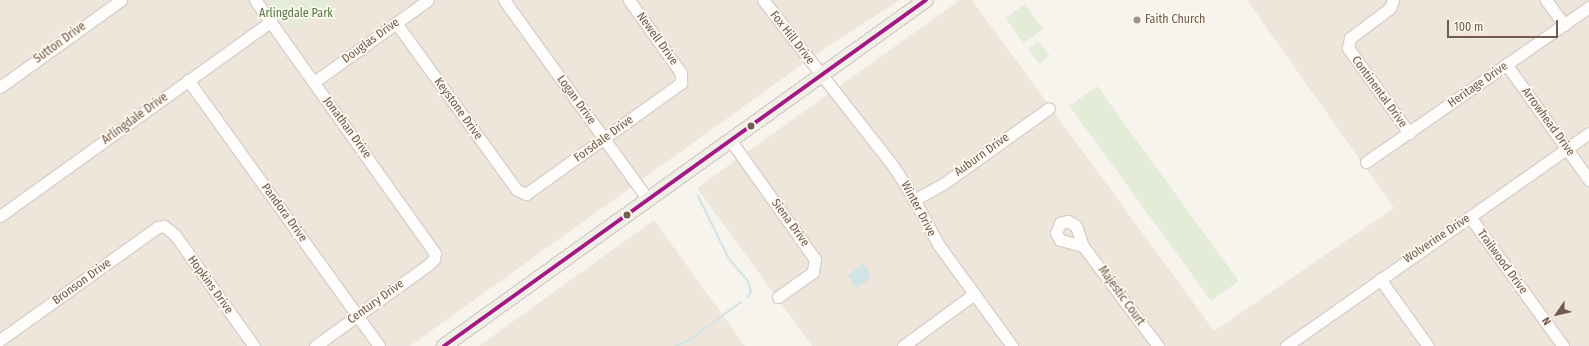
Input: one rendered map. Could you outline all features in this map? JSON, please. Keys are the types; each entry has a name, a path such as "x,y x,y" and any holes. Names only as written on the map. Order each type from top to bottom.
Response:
{"main road":[{"path":"444,346 926,0"}],"street":[{"name":"Sutton Drive","path":"0,87 121,0"},
{"name":"Jonathan Drive","path":"255,0 434,250 435,256"},
{"name":"Douglas Drive","path":"314,82 428,0"},
{"name":"Logan Drive","path":"504,0 648,200"},
{"name":"Newell Drive","path":"629,0 681,73 682,80"},
{"name":"Fox Hill Drive","path":"763,0 822,75"},
{"name":"Continental Drive","path":"1393,0 1390,8 1350,38 1348,48 1409,133"},
{"path":"1546,0 1564,25"},
{"name":"Heritage Drive","path":"1366,162 1589,7"},
{"name":"Arlingdale Drive","path":"0,216 270,21"},
{"name":"Keystone Drive","path":"396,23 517,190 522,194"},
{"name":"Arrowhead Drive","path":"1506,64 1589,180"},
{"name":"Winter Drive","path":"822,75 893,166 914,200 933,237 1012,346"},
{"name":"Pandora Drive","path":"188,80 379,346"},
{"name":"Forsdale Drive","path":"522,194 529,193 676,88 682,80"},
{"name":"Auburn Drive","path":"914,200 943,184 1049,108"},
{"name":"Wolverine Drive","path":"1290,345 1380,279 1589,133"},
{"name":"Siena Drive","path":"731,140 815,259 814,272 778,297"},
{"name":"Trailwood Drive","path":"1470,217 1563,346"},
{"name":"Bronson Drive","path":"0,340 158,227 164,226"},
{"name":"Hopkins Drive","path":"164,226 175,235 254,346"},
{"name":"Majestic Court","path":"1084,246 1158,346"},
{"name":"Century Drive","path":"315,346 428,265 435,256"},
{"path":"1380,279 1428,346"},
{"path":"903,346 974,294"}],"shaded area":[{"path":"0,0 900,0 821,51 410,346 0,346"},
{"path":"960,0 972,0 1214,331 1394,208 1247,0 1589,0 1589,346 812,346 697,188"},
{"path":"654,220 745,346 479,346"},
{"path":"863,263 869,271 870,279 856,288 848,276"}],"green space":[{"name":"Arlingdale Park","path":"270,0 337,0 292,32"},
{"path":"1025,4 1043,29 1024,43 1006,18"},
{"path":"1038,41 1050,56 1040,64 1028,49"},
{"path":"1097,86 1239,281 1211,301 1069,106"}],"waterway":[{"path":"698,196 729,259 748,281 751,292 747,298"},
{"path":"676,346 688,341 741,302"}],"transit line":[{"path":"444,346 926,0"}],"place":[{"name":"Faith Church","path":"1137,20"}]}
